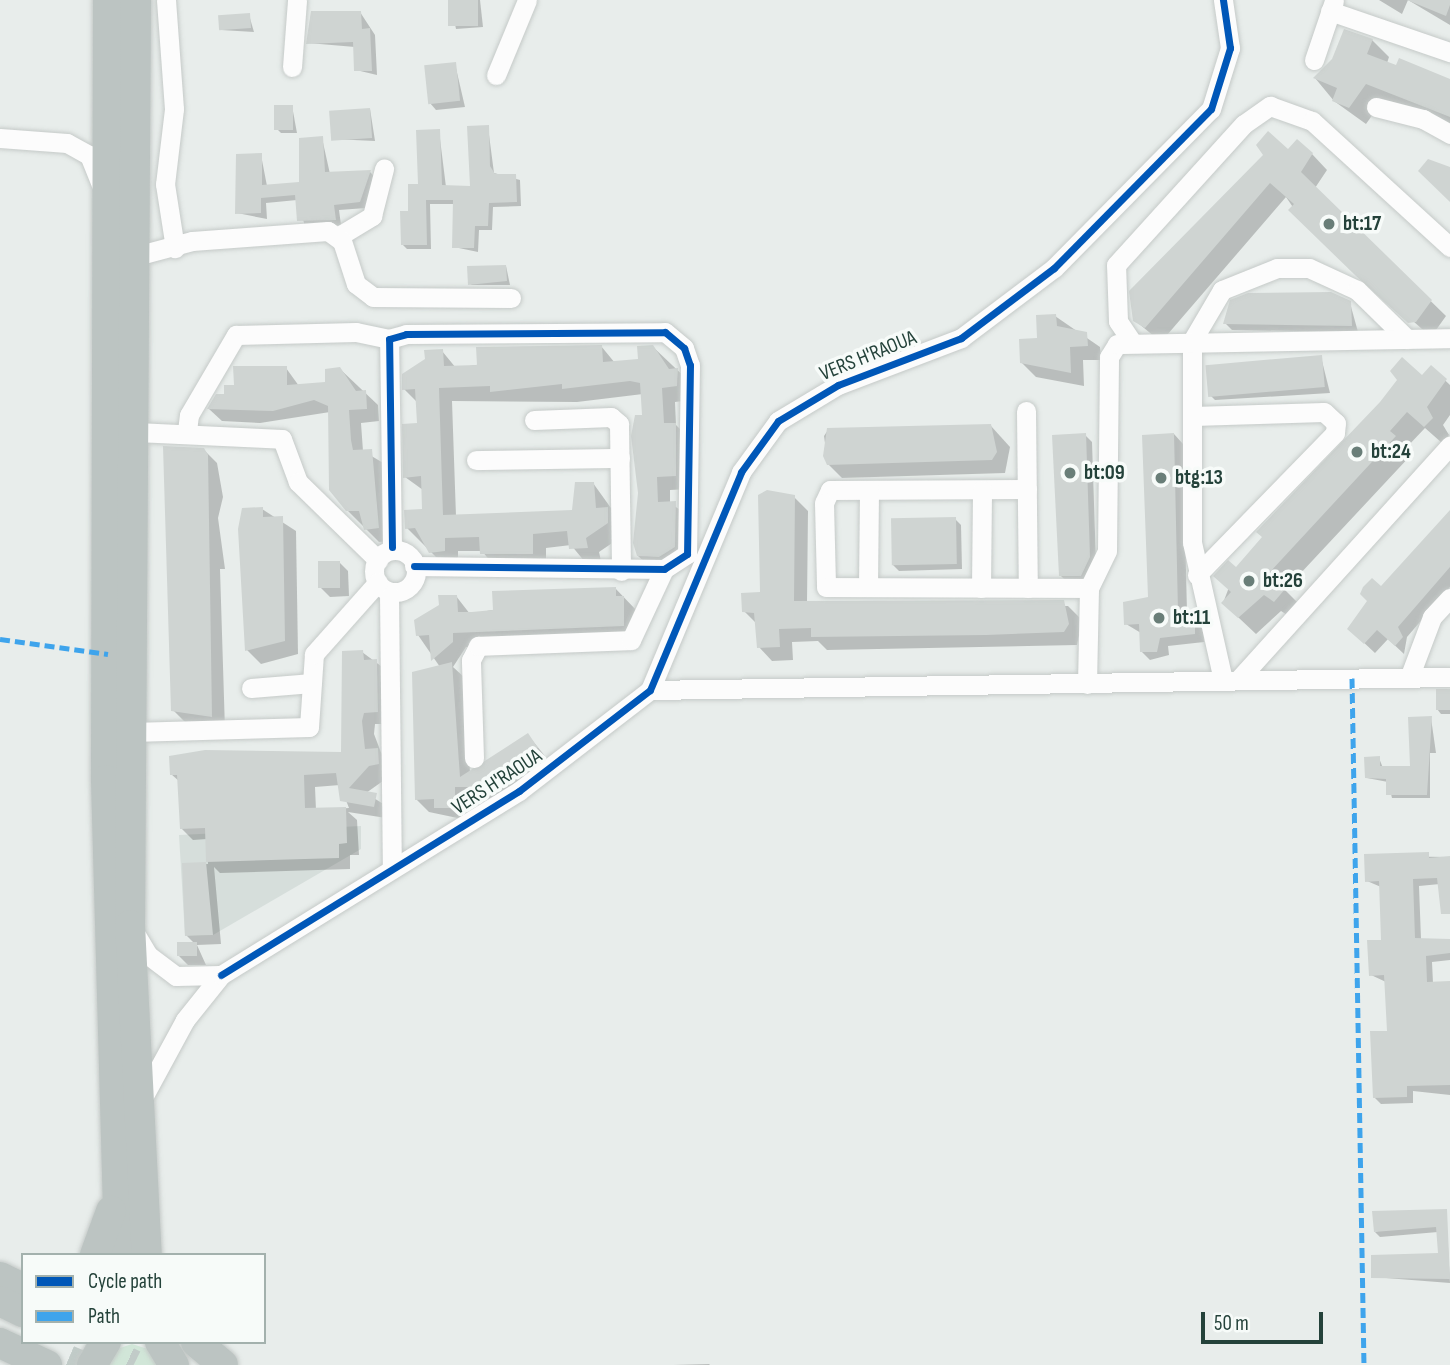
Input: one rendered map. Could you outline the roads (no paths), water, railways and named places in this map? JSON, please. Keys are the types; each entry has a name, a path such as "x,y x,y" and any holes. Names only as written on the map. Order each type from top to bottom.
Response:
{"highway":[{"path":"108,0 106,780 116,1187 140,1253"},
{"path":"136,0 136,432 130,925 140,1253"},
{"path":"96,1253 116,1187"},
{"path":"0,1327 21,1337"},
{"path":"0,1343 87,1353"},
{"path":"41,1344 87,1353"},
{"path":"175,1351 223,1365"},
{"path":"0,1352 21,1365"}],"street":[{"path":"166,0 174,109 165,184 174,248"},
{"path":"292,67 297,0"},
{"path":"496,75 527,0"},
{"name":"VERS H'RAOUA","path":"221,975 519,791 650,690 741,472 771,430 826,390 961,338 1054,268 1211,109 1230,48 1223,0"},
{"path":"1314,60 1332,5 1450,52"},
{"path":"1132,342 1118,321 1116,265 1244,124 1270,106 1312,121 1450,247"},
{"path":"1376,107 1423,119 1450,134"},
{"path":"0,138 68,144 89,155 106,199"},
{"path":"136,256 267,235 339,236 372,216 384,169"},
{"path":"339,236 356,284 373,297 511,298"},
{"path":"1231,680 1197,575 1192,341 1222,290 1277,268 1310,268 1357,290 1407,339"},
{"path":"187,431 189,415 236,335 356,332 389,339 406,334 665,332 684,348 690,365 687,554 664,569 621,571 414,566"},
{"path":"1087,684 1089,588 1107,551 1109,358 1117,344 1450,338"},
{"path":"389,339 384,588 392,869"},
{"path":"1026,411 1028,588"},
{"path":"1193,416 1324,412 1336,423 1335,433 1197,575"},
{"path":"534,420 611,417 619,424 621,571"},
{"path":"131,732 303,730 313,715 314,654 384,588 408,589 414,566 409,555 385,554 298,482 282,439 187,431 136,432"},
{"path":"1231,680 1323,586 1450,445"},
{"path":"476,460 620,458"},
{"path":"1027,489 830,490 824,503 826,587 1089,588"},
{"path":"869,490 869,587"},
{"path":"981,587 982,490"},
{"path":"474,758 471,660 478,646 631,640 664,569"},
{"path":"1409,678 1432,617 1450,598"},
{"path":"650,690 1450,677"},
{"path":"251,688 312,683"},
{"path":"130,925 162,968 192,979 221,975"},
{"path":"137,1108 185,1020 221,975"}],"tunnel":[{"path":"91,1344 134,1365"},
{"path":"68,1360 80,1365"}],"place":[{"name":"bt:17","path":"1329,224"},
{"name":"bt:24","path":"1357,452"},
{"name":"bt:09","path":"1070,473"},
{"name":"btg:13","path":"1161,478"},
{"name":"bt:26","path":"1249,581"},
{"name":"bt:11","path":"1159,618"}]}
